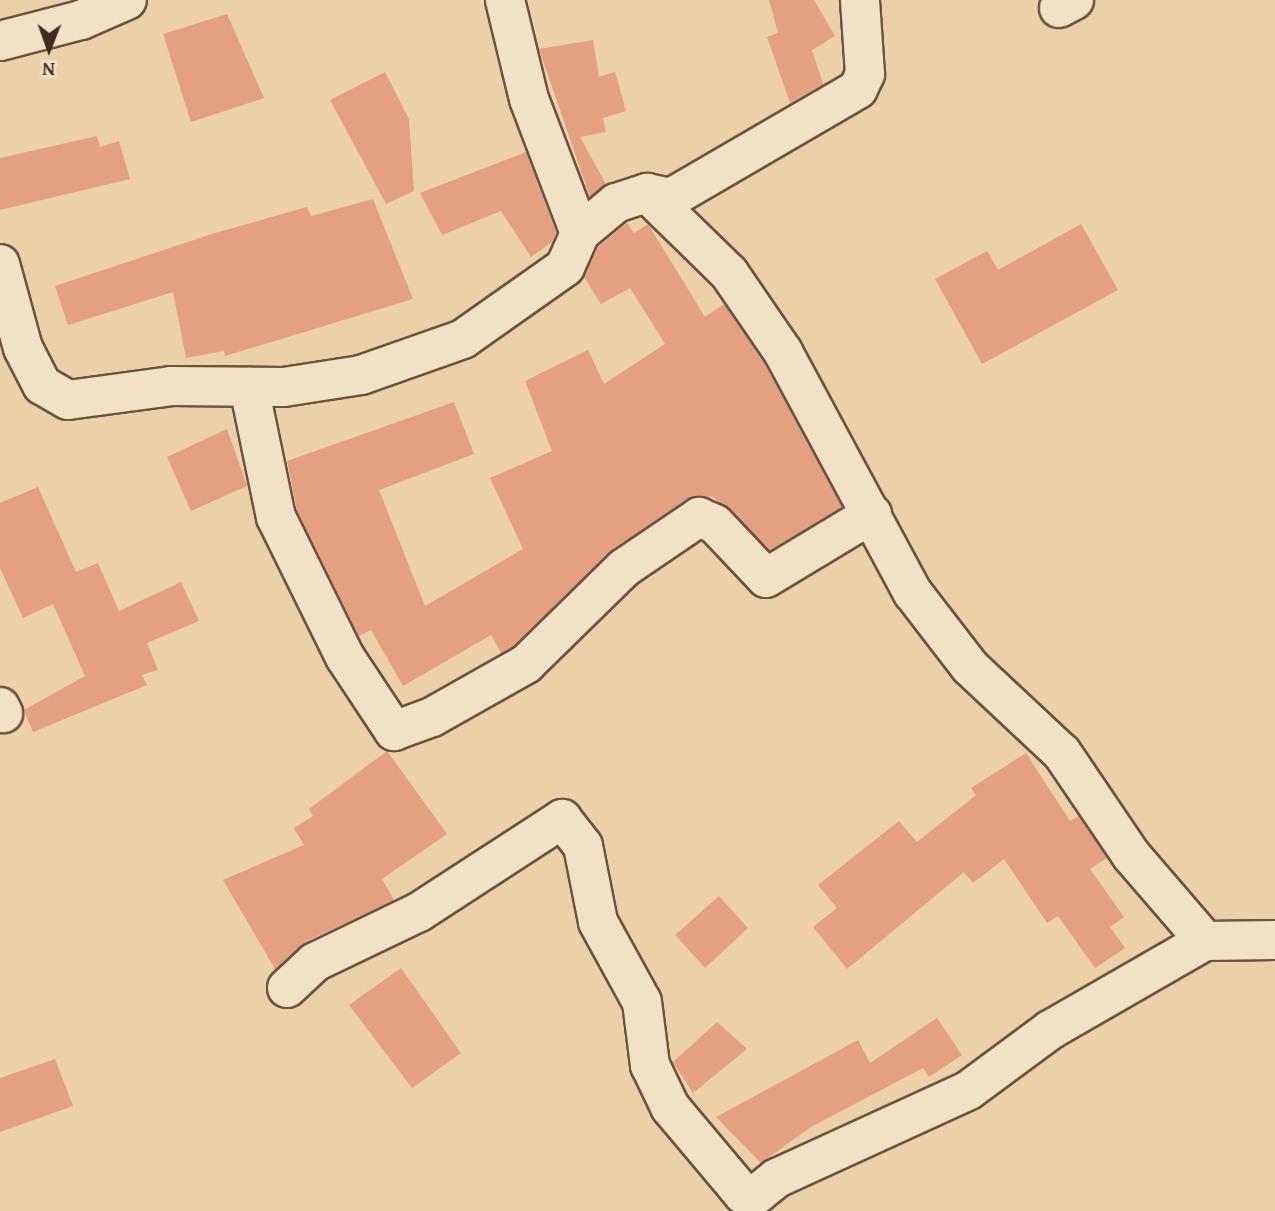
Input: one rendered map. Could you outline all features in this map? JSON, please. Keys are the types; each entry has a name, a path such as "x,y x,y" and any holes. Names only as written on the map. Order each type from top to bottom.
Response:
{"street":[{"path":"0,41 81,20 127,0"},
{"path":"505,0 529,99 580,233"},
{"path":"0,264 23,348 42,385 68,400 171,386 249,387 361,375 463,338 565,267 580,233 616,203 647,193 671,198 859,89 865,74 860,0"},
{"path":"647,193 737,284 796,374 913,593 970,667 1062,753 1131,855 1205,941"},
{"path":"249,387 276,517 345,657 394,731 432,717 526,664 624,568 699,517 715,524 766,578 872,514"},
{"path":"287,988 315,962 419,912 562,819 583,846 598,922 642,1002 650,1065 670,1107 743,1194 757,1194 777,1178 969,1090 1050,1030 1205,941 1275,940"}],"building":[{"path":"769,0 814,0 835,36 812,50 823,84 790,103 767,37 778,33"},
{"path":"227,14 264,98 191,122 163,34"},
{"path":"593,40 599,77 615,72 626,111 603,118 606,132 580,137 606,184 590,197 539,49"},
{"path":"385,72 409,119 414,191 386,204 330,100"},
{"path":"97,136 100,147 119,141 130,179 0,210 0,158"},
{"path":"526,152 556,232 552,242 531,257 501,211 442,235 420,193"},
{"path":"373,199 413,299 225,356 224,351 186,358 173,292 68,325 55,286 215,233 307,207 311,216"},
{"path":"627,223 634,233 648,224 705,317 724,304 764,363 842,507 770,550 713,497 687,499 609,552 513,646 501,653 491,635 403,686 371,630 359,636 297,510 287,461 454,402 474,454 379,490 425,606 523,549 490,478 552,451 525,381 588,350 604,384 665,344 630,288 601,304 584,277 598,247"},
{"path":"1081,224 1118,290 982,364 935,279 987,251 998,270"},
{"path":"227,429 247,486 191,511 167,457"},
{"path":"38,487 76,572 98,563 119,611 181,582 199,621 147,643 158,670 142,675 147,685 33,732 24,710 85,676 53,604 23,618 0,568 0,503"},
{"path":"387,751 447,834 382,879 394,900 305,942 275,969 223,880 304,845 294,828 313,816 309,809"},
{"path":"1026,753 1070,821 1078,816 1107,858 1090,869 1124,917 1110,927 1125,948 1095,968 1058,916 1047,923 1004,859 973,883 964,872 847,969 813,927 837,908 818,885 899,821 917,842 976,795 971,788"},
{"path":"719,896 748,928 705,968 675,935"},
{"path":"401,968 461,1053 412,1088 349,1005"},
{"path":"937,1018 962,1055 929,1077 923,1068 811,1127 761,1163 716,1117 858,1040 870,1063"},
{"path":"717,1022 747,1049 693,1093 673,1062"},
{"path":"55,1059 73,1106 0,1132 0,1078"}]}
